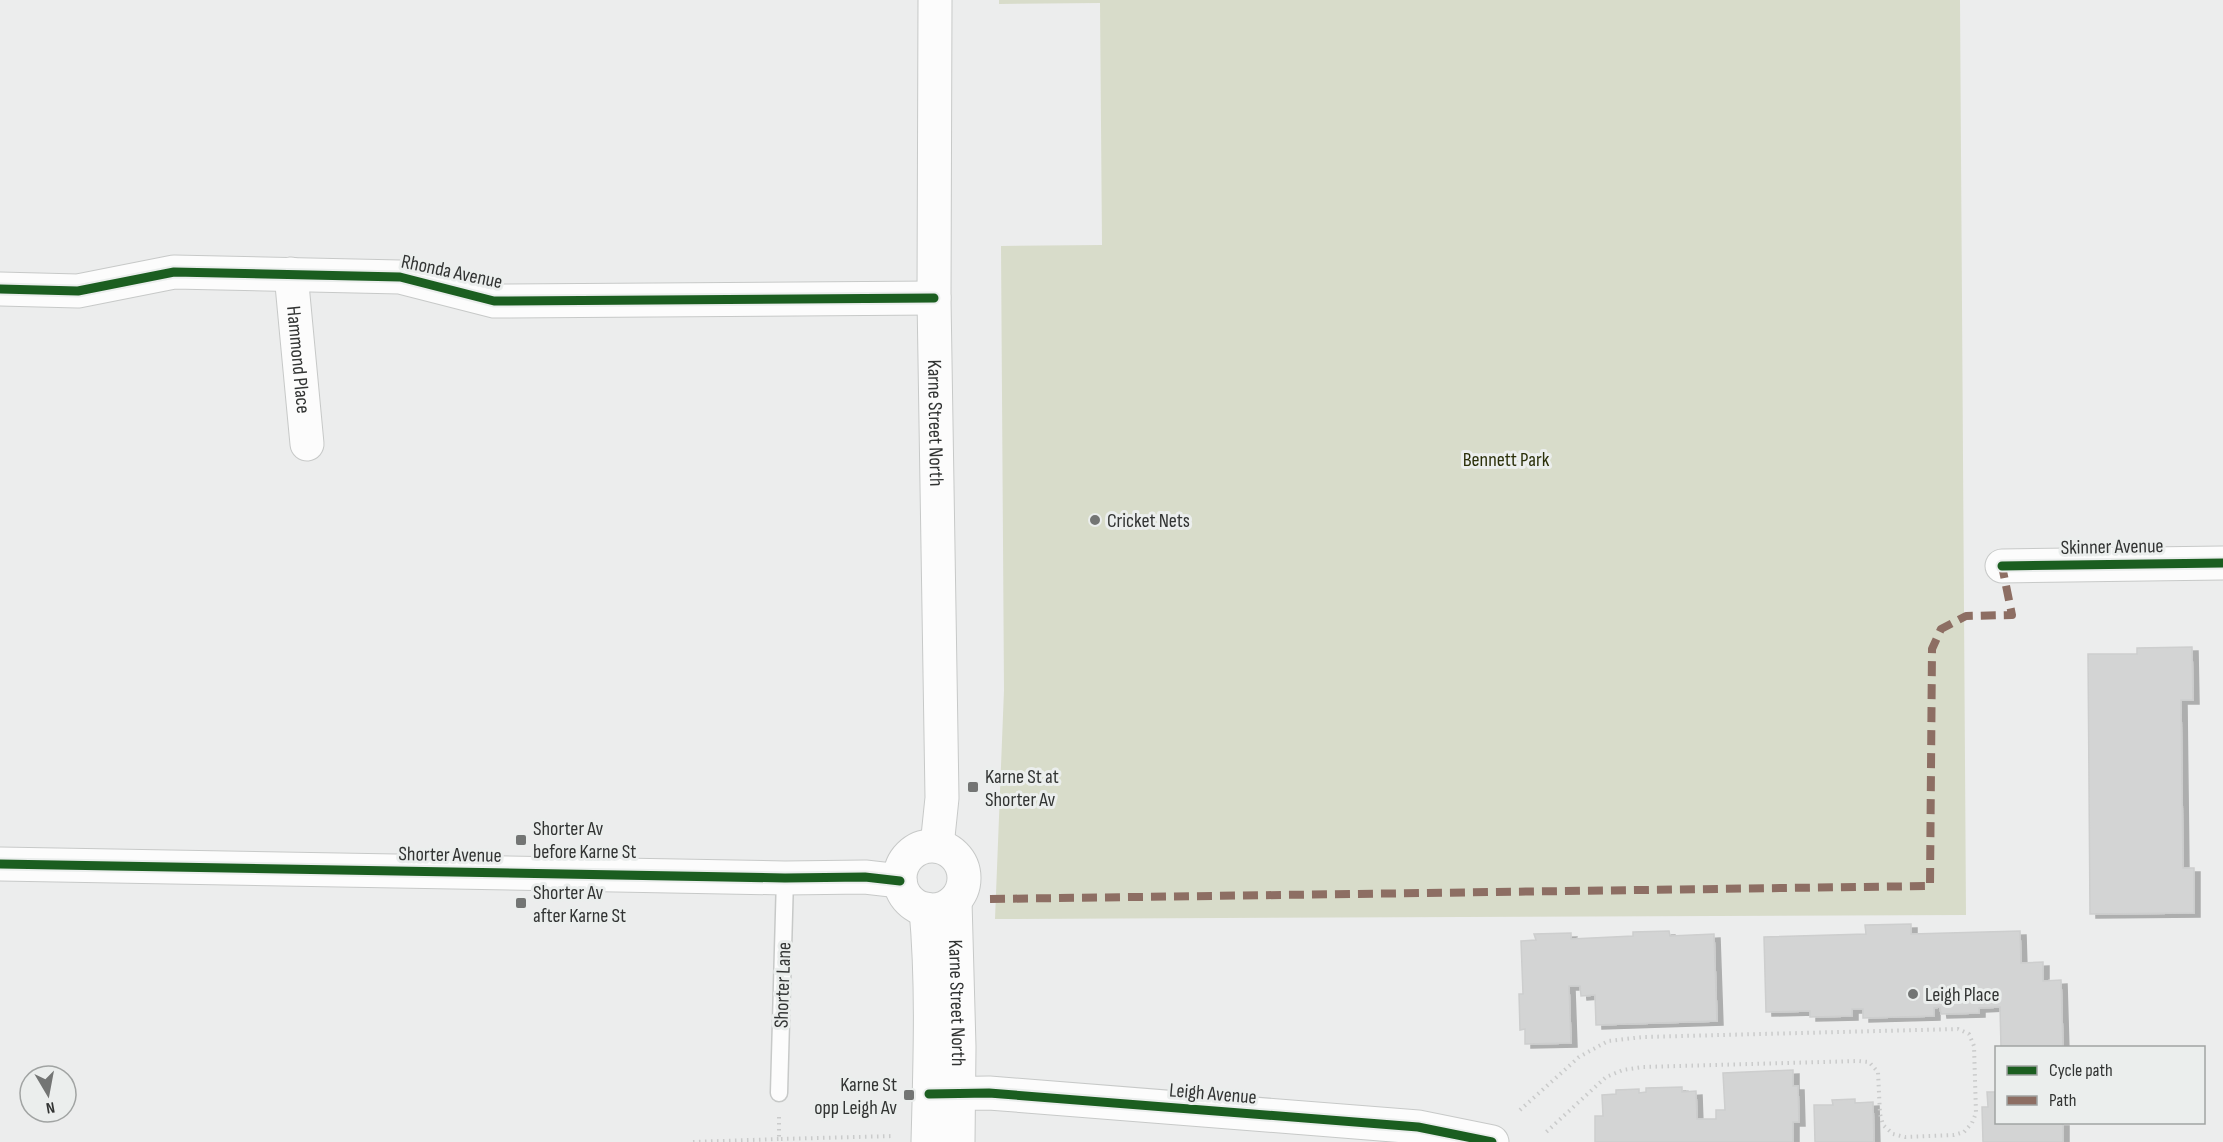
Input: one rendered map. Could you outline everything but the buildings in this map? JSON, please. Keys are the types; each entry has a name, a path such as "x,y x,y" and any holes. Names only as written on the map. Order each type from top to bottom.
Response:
{"street":[{"name":"Karne Street North","path":"935,0 934,298 942,798 937,846"},
{"name":"Rhonda Avenue","path":"0,289 78,291 174,272 400,276 494,301 934,298"},
{"name":"Hammond Place","path":"291,274 307,444"},
{"name":"Skinner Avenue","path":"2002,566 2223,563"},
{"path":"937,846 955,855 964,873 964,883 940,905 916,906 908,899 900,880 901,871 910,855 918,849 937,846"},
{"name":"Shorter Avenue","path":"0,864 900,880"},
{"name":"Karne Street North","path":"940,905 929,944 931,1047 958,1142"},
{"name":"Karne Street North","path":"912,1139 944,1093"},
{"name":"Leigh Avenue","path":"944,1093 989,1093 1418,1127 1492,1142"}],"lane":[{"name":"Shorter Lane","path":"779,1093 785,878"}],"path":[{"path":"1520,1110 1579,1057 1608,1041 1643,1037 1958,1029 1970,1034 1974,1046 1976,1113 1972,1123 1964,1132 1954,1135 1905,1137 1893,1134 1883,1125 1880,1114 1878,1072 1869,1062 1858,1061 1643,1067 1623,1070 1605,1077 1544,1134"},
{"path":"779,1093 779,1139"},
{"path":"693,1142 779,1139 912,1139"}],"green space":[{"name":"Bennett Park","path":"999,0 1960,0 1966,915 995,919 1004,690 1001,246 1102,245 1100,3 999,4"}],"marked path":[{"path":"990,899 1930,886 1932,649 1941,629 1966,616 2012,615 2002,566"}],"cycle path":[{"path":"0,289 78,291 174,272 400,277 494,301 934,298"},
{"path":"2002,566 2223,563"},
{"path":"0,864 785,878 865,877 900,881"},
{"path":"929,1094 989,1093 1418,1127 1492,1142"}],"place":[{"name":"Cricket Nets","path":"1095,520"},
{"name":"Karne St at Shorter Av","path":"973,787"},
{"name":"Shorter Av before Karne St","path":"521,840"},
{"name":"Shorter Av after Karne St","path":"521,903"},
{"name":"Leigh Place","path":"1913,994"},
{"name":"Karne St opp Leigh Av","path":"909,1095"}]}
